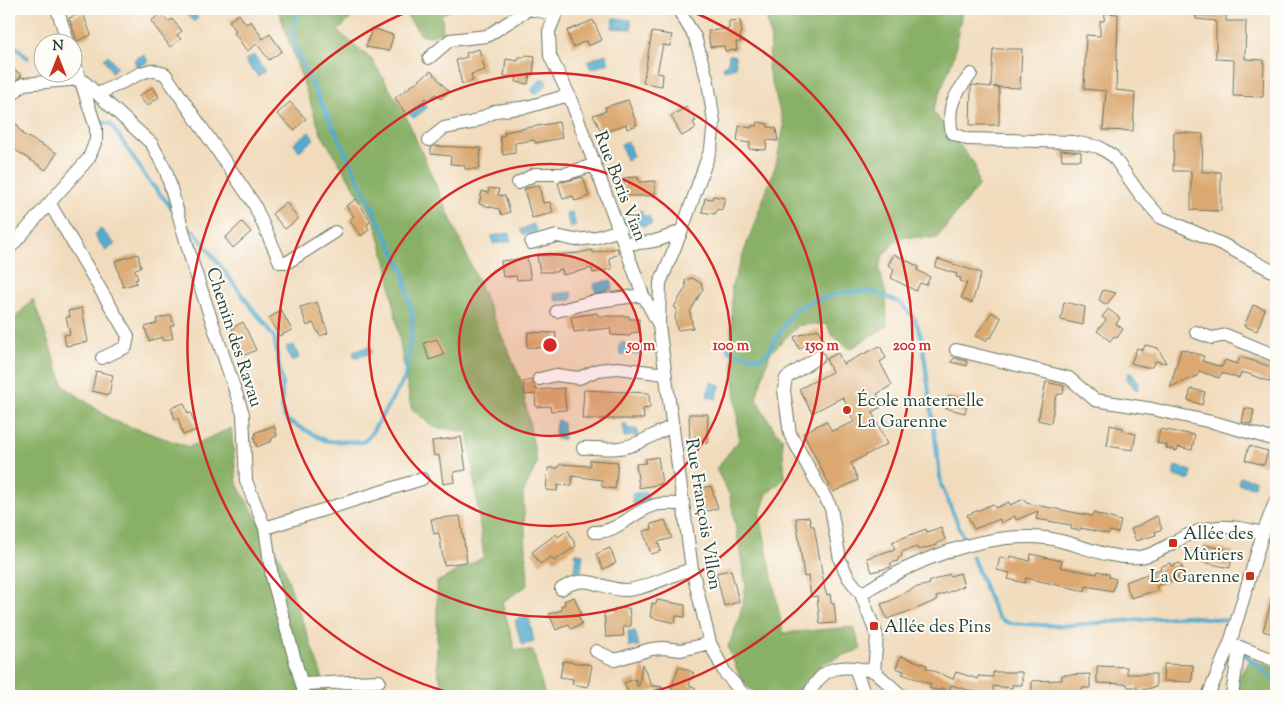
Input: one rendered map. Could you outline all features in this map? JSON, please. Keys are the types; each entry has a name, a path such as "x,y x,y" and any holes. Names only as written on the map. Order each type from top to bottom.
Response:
{"street":[{"path":"57,9 65,32"},
{"path":"430,58 450,40 487,36 529,9 556,11"},
{"name":"Rue François Villon","path":"678,9 695,37 708,82 714,122 711,148 682,230 660,283 659,326 692,569 710,643 726,673 745,696"},
{"name":"Rue Boris Vian","path":"556,11 549,31 550,56 569,95 643,295"},
{"path":"98,94 151,70 165,74 254,204 280,262 288,262 335,232"},
{"path":"971,74 954,96 949,120 952,133 967,139 1074,142 1099,147 1114,156 1139,193 1160,216 1224,244 1276,273"},
{"name":"Chemin des Ravau","path":"82,80 152,144 166,171 192,262 243,414 246,481 265,528 272,577 304,690"},
{"path":"9,98 23,84 46,82"},
{"path":"9,249 89,158 96,140 96,128 82,82"},
{"path":"429,140 444,128 471,123 496,111 527,107 569,95"},
{"path":"518,182 535,174 565,174 594,165"},
{"path":"50,204 128,336 126,347 102,358"},
{"path":"531,243 557,236 575,240 622,236 644,244 658,242 682,230"},
{"path":"557,311 591,302 643,295"},
{"name":"Rue François Villon","path":"643,295 659,326"},
{"path":"1196,332 1212,338 1226,335 1276,356"},
{"path":"956,350 1069,378 1094,400 1152,409 1216,423 1276,440"},
{"path":"818,357 786,378 784,390 790,434 831,508 840,560 848,577 861,594 877,636 874,671"},
{"path":"539,379 556,375 579,378 598,370 618,368 665,374"},
{"path":"583,448 617,449 634,445 673,426"},
{"path":"265,528 422,480"},
{"path":"1232,696 1234,645 1250,576 1263,533 1276,500"},
{"path":"594,532 612,529 655,506 683,504"},
{"path":"861,594 908,567 991,540 1020,537 1048,538 1114,556 1140,557 1158,551 1203,528 1219,525 1263,533"},
{"path":"561,589 572,582 586,580 624,590 692,569"},
{"path":"596,651 615,660 652,649 681,650 710,643"},
{"path":"1234,645 1276,661"},
{"path":"1208,696 1234,645"},
{"path":"808,696 816,680 830,669 844,666 874,671 902,696"},
{"path":"855,668 865,696"},
{"path":"304,690 379,681"}],"green space":[{"path":"278,9 360,9 338,31 372,60 405,114 521,380 537,463 523,494 528,585 502,602 515,650 533,651 545,696 444,696 437,667 437,582 484,557 468,432 433,427 411,408 387,265 374,219 321,134"},
{"path":"402,9 456,9 442,14 443,32 431,36 421,35"},
{"path":"765,9 959,9 962,12 954,56 933,111 975,165 978,186 937,238 900,237 883,255 879,269 886,294 887,326 850,349 831,334 827,324 799,325 770,353 756,398 775,431 782,437 785,478 767,494 760,515 783,633 854,627 861,649 823,663 794,696 765,695 749,688 743,682 728,647 739,619 746,586 730,496 716,469 739,440 731,338 732,285 776,164 784,126 768,69 771,41"},
{"path":"33,299 64,386 112,420 189,447 231,428 237,484 281,560 329,696 9,696 9,324"},
{"path":"1251,659 1276,669 1276,696 1226,696 1228,691"}],"water":[{"path":"191,9 198,18 194,22 182,10"},
{"path":"614,18 631,20 631,29 612,28"},
{"path":"144,54 148,62 137,67 134,60"},
{"path":"606,54 609,63 591,69 587,61"},
{"path":"729,54 735,56 736,67 724,70 723,66 728,63"},
{"path":"108,55 117,67 112,72 104,59"},
{"path":"254,55 265,71 258,76 245,61"},
{"path":"542,78 548,83 537,94 533,93 532,89"},
{"path":"423,102 428,107 414,118 408,114"},
{"path":"309,132 314,139 299,151 294,143"},
{"path":"628,142 633,157 626,160 621,144"},
{"path":"639,210 642,211 642,216 649,216 652,224 644,226 633,223"},
{"path":"572,212 576,226 570,228 566,214"},
{"path":"533,224 537,231 524,235 520,230"},
{"path":"101,229 115,244 106,251 94,235"},
{"path":"509,233 511,241 493,244 492,236"},
{"path":"611,280 613,289 596,293 594,284"},
{"path":"572,292 572,300 556,301 554,294"},
{"path":"622,342 628,345 637,345 638,354 620,355 619,345"},
{"path":"294,345 299,358 291,361 286,347"},
{"path":"369,346 372,349 371,353 355,358 353,352"},
{"path":"1128,373 1133,374 1139,383 1138,389 1135,389 1127,379"},
{"path":"711,382 720,385 716,399 707,396"},
{"path":"558,420 563,423 564,439 556,439 555,427"},
{"path":"623,424 627,424 627,429 637,429 638,436 624,437"},
{"path":"1175,466 1192,471 1190,480 1173,476"},
{"path":"1240,477 1255,480 1254,487 1238,484"},
{"path":"647,492 649,502 633,504 632,493"},
{"path":"576,553 583,554 581,572 574,571"},
{"path":"520,617 529,618 534,642 522,645 515,621"},
{"path":"628,631 635,631 639,646 629,647"}],"building":[{"path":"1196,9 1226,9 1226,21 1246,21 1245,59 1264,60 1263,97 1233,96 1234,60 1216,59 1216,21 1196,19"},
{"path":"83,13 91,35 82,39 82,32 74,32 69,18"},
{"path":"161,13 168,22 172,19 182,31 177,35 181,39 170,47 151,21"},
{"path":"1105,13 1118,14 1116,90 1135,92 1133,131 1103,130 1106,91 1084,89 1086,35 1100,36 1100,21 1104,21"},
{"path":"239,14 246,24 251,21 263,39 270,34 282,51 269,60 257,44 247,51 234,33 236,31 229,21"},
{"path":"593,20 602,40 588,46 586,41 573,47 567,31"},
{"path":"740,20 742,33 740,34 741,42 736,42 737,50 725,51 724,46 710,47 708,31 729,29 729,21"},
{"path":"372,28 393,35 389,51 366,47"},
{"path":"652,32 672,35 670,46 663,45 657,73 663,74 662,86 643,83"},
{"path":"479,49 485,70 471,74 473,81 462,84 456,60 467,57 466,53"},
{"path":"993,49 1022,49 1020,88 999,87 999,125 970,125 971,88 972,85 991,87"},
{"path":"526,55 535,56 533,75 530,74 528,84 516,82 517,77 504,76 506,59 518,61 519,57 525,57"},
{"path":"9,67 22,75 9,87"},
{"path":"431,71 449,92 440,99 436,94 428,100 426,98 407,115 395,98"},
{"path":"153,87 159,97 147,106 139,96"},
{"path":"628,100 637,125 627,129 626,124 602,133 593,115 606,111 605,107"},
{"path":"290,102 306,119 294,130 277,114"},
{"path":"686,107 696,121 693,122 696,128 682,136 671,116"},
{"path":"9,120 19,126 18,129 23,132 22,134 57,153 46,170 9,146"},
{"path":"559,122 562,138 535,143 534,140 515,143 515,153 503,155 500,136 505,135 504,132"},
{"path":"758,122 768,124 768,127 776,128 778,141 767,140 766,150 749,149 750,143 737,141 739,126 752,128 752,125 757,126"},
{"path":"1174,132 1203,134 1202,172 1221,172 1221,211 1191,210 1191,171 1173,171"},
{"path":"435,146 481,148 479,169 465,169 464,165 450,164 451,156 431,154 431,148"},
{"path":"1061,150 1081,152 1081,160 1062,160"},
{"path":"583,177 589,196 575,201 573,196 563,199 558,183"},
{"path":"638,177 639,182 655,181 655,196 624,196 624,178"},
{"path":"539,185 543,203 550,202 553,213 532,218 524,189"},
{"path":"489,188 499,189 498,195 505,196 510,212 502,215 499,209 479,204 482,191 488,193"},
{"path":"713,196 725,198 722,210 717,209 715,214 702,212 705,198 712,199"},
{"path":"356,199 371,221 367,225 369,230 361,236 349,220 354,216 346,206"},
{"path":"286,202 298,219 285,229 272,214"},
{"path":"242,222 251,232 233,248 225,238"},
{"path":"617,248 619,254 609,258 612,269 593,273 592,268 563,275 562,269 557,270 557,272 540,272 537,256 579,253 592,250 593,253"},
{"path":"138,254 141,267 135,269 138,279 135,280 137,283 123,287 115,261"},
{"path":"894,254 919,267 917,270 930,277 926,285 920,283 916,291 891,278 894,269 888,265"},
{"path":"527,258 531,279 517,280 516,276 503,277 501,261"},
{"path":"938,259 981,273 972,303 961,298 967,283 960,281 961,278 956,277 957,274 935,267"},
{"path":"692,278 701,283 703,289 690,312 693,328 677,330 675,318 677,309 674,307 686,287 685,280"},
{"path":"1103,290 1116,293 1106,305 1099,300"},
{"path":"317,302 328,333 320,336 313,323 307,326 300,307"},
{"path":"1064,302 1085,307 1083,325 1061,320"},
{"path":"1253,305 1265,309 1257,331 1244,326"},
{"path":"82,308 88,342 66,346 64,335 70,334 66,317 70,317 68,311"},
{"path":"1108,309 1120,318 1116,324 1123,329 1117,338 1114,336 1110,341 1097,331 1106,320 1102,317"},
{"path":"281,310 292,330 279,336 269,318"},
{"path":"992,312 1001,318 991,338 988,337 986,341 975,336"},
{"path":"597,313 598,316 629,316 629,319 639,319 639,332 630,333 630,336 611,335 610,328 574,332 571,317"},
{"path":"171,315 174,325 170,326 173,338 163,341 162,337 149,341 145,327 157,323 156,319"},
{"path":"243,322 256,350 245,355 232,328"},
{"path":"818,329 824,341 811,347 809,344 799,349 794,337"},
{"path":"528,332 556,333 555,348 527,347"},
{"path":"437,339 444,355 429,360 424,343"},
{"path":"1145,345 1158,348 1166,363 1155,361 1152,367 1145,367 1131,363 1137,348 1143,350"},
{"path":"880,346 886,358 880,362 892,385 877,394 883,406 872,412 887,444 851,463 858,480 833,492 803,433 826,421 832,431 854,422 843,397 812,413 799,389 832,372 826,359 838,353 843,364"},
{"path":"1181,349 1204,356 1202,361 1222,367 1225,360 1237,364 1240,357 1260,363 1276,369 1276,384 1246,373 1241,373 1239,378 1221,373 1219,378 1199,371 1197,376 1170,387"},
{"path":"954,358 967,361 967,366 951,362"},
{"path":"96,371 113,375 109,395 92,391"},
{"path":"531,380 536,390 564,388 566,410 551,411 550,406 536,407 535,394 525,395 523,382"},
{"path":"1046,382 1064,386 1063,394 1058,394 1055,399 1051,423 1038,420"},
{"path":"1191,389 1205,392 1202,405 1188,400"},
{"path":"584,390 649,393 650,408 643,409 644,419 582,419"},
{"path":"948,396 968,400 965,413 945,408"},
{"path":"184,403 188,414 191,413 196,430 183,435 178,418 175,419 171,408"},
{"path":"1245,408 1254,410 1251,424 1242,422"},
{"path":"689,414 708,414 707,443 690,444"},
{"path":"1110,425 1136,434 1133,450 1107,446"},
{"path":"274,426 277,436 271,439 272,441 257,447 254,439 256,432"},
{"path":"1160,429 1195,435 1192,450 1178,447 1177,451 1166,448 1167,445 1157,443"},
{"path":"461,437 466,470 454,472 455,482 443,484 439,455 434,456 432,441"},
{"path":"1249,446 1268,451 1264,465 1245,460"},
{"path":"658,457 662,484 639,488 636,464 646,463 645,459"},
{"path":"590,460 618,462 615,489 602,487 602,480 572,476 572,486 558,485 557,491 546,490 548,468 558,468 560,464 590,466"},
{"path":"711,486 718,508 704,512 697,489"},
{"path":"1024,499 1026,503 1092,516 1093,513 1121,521 1118,533 1110,531 1108,534 1081,528 1080,530 1071,529 1071,525 1036,519 1038,511 1016,520 1015,516 1001,523 1000,519 974,529 967,515 993,504 995,508 1009,502 1010,505"},
{"path":"460,516 467,562 444,565 439,533 434,534 431,519"},
{"path":"1157,516 1162,529 1155,532 1156,535 1136,541 1131,529"},
{"path":"809,517 811,526 814,526 825,590 827,595 830,594 831,603 834,604 836,623 820,624 817,596 811,597 808,576 804,577 796,518"},
{"path":"665,520 672,538 658,542 661,551 651,554 643,531 652,529 651,524"},
{"path":"941,527 945,540 937,543 937,545 918,550 917,547 901,552 902,556 898,558 898,561 891,563 891,567 872,572 867,558 895,549 892,542 926,529 927,532"},
{"path":"568,530 576,546 554,561 551,557 540,564 532,552 556,534 558,537"},
{"path":"1204,545 1233,551 1230,568 1202,562"},
{"path":"610,548 616,563 603,569 596,554"},
{"path":"1031,554 1062,561 1060,567 1097,574 1098,571 1109,574 1109,577 1116,579 1113,591 1086,586 1085,591 1026,578 1025,583 1008,579 1010,573 997,570 1000,557 1009,559 1010,556 1030,561"},
{"path":"1170,563 1171,566 1180,563 1185,575 1156,586 1158,590 1131,598 1125,582 1161,569 1160,567"},
{"path":"731,570 739,602 724,606 716,573"},
{"path":"960,573 964,586 936,597 937,600 916,609 887,619 881,604 949,574 950,576"},
{"path":"574,597 581,613 578,615 582,624 571,629 569,624 556,630 549,614 562,610 561,606 565,604 564,601"},
{"path":"1272,599 1276,599 1276,635 1263,631"},
{"path":"657,600 685,605 685,617 676,616 675,623 650,617 652,603 656,604"},
{"path":"629,608 631,626 623,627 624,636 606,637 604,613 615,612 614,609"},
{"path":"901,656 927,665 926,668 953,679 956,672 978,679 978,676 993,677 993,672 1022,672 1022,685 1012,685 1012,688 993,686 993,694 978,693 951,685 949,691 941,688 940,691 929,688 931,684 902,674 904,671 896,668"},
{"path":"563,661 592,665 588,687 572,684 573,679 560,677"},
{"path":"642,664 652,686 663,687 639,696 630,696 624,683 636,679 637,686 639,686"},
{"path":"1164,664 1193,665 1192,682 1163,681"},
{"path":"679,666 694,673 689,685 696,688 693,696 684,696 671,689"},
{"path":"1097,666 1127,667 1127,674 1156,674 1156,687 1137,690 1137,687 1128,687 1127,684 1097,683"},
{"path":"1090,674 1090,688 1082,688 1082,691 1052,693 1052,696 1043,696 1042,693 1032,692 1032,681 1062,680 1062,675"}],"waterway":[{"path":"187,228 194,231 274,337 282,382 282,408 284,416 288,421 326,441 363,442 369,437 405,378 413,319 403,270 297,53 293,25 302,9"},
{"path":"9,41 28,58"},
{"path":"102,122 111,124 148,180 172,208"},
{"path":"727,345 729,351 760,358 767,353 794,310 814,300 845,292 874,292 900,303 915,319 922,339 941,484 964,539"},
{"path":"972,556 994,610 999,618 1008,623 1059,626 1186,616 1225,620"},
{"path":"1243,653 1276,682"}],"place":[{"name":"École maternelle La Garenne","path":"847,410"},
{"name":"Allée des Mûriers","path":"1173,543"},
{"name":"La Garenne","path":"1250,576"},
{"name":"Allée des Pins","path":"874,626"}]}
